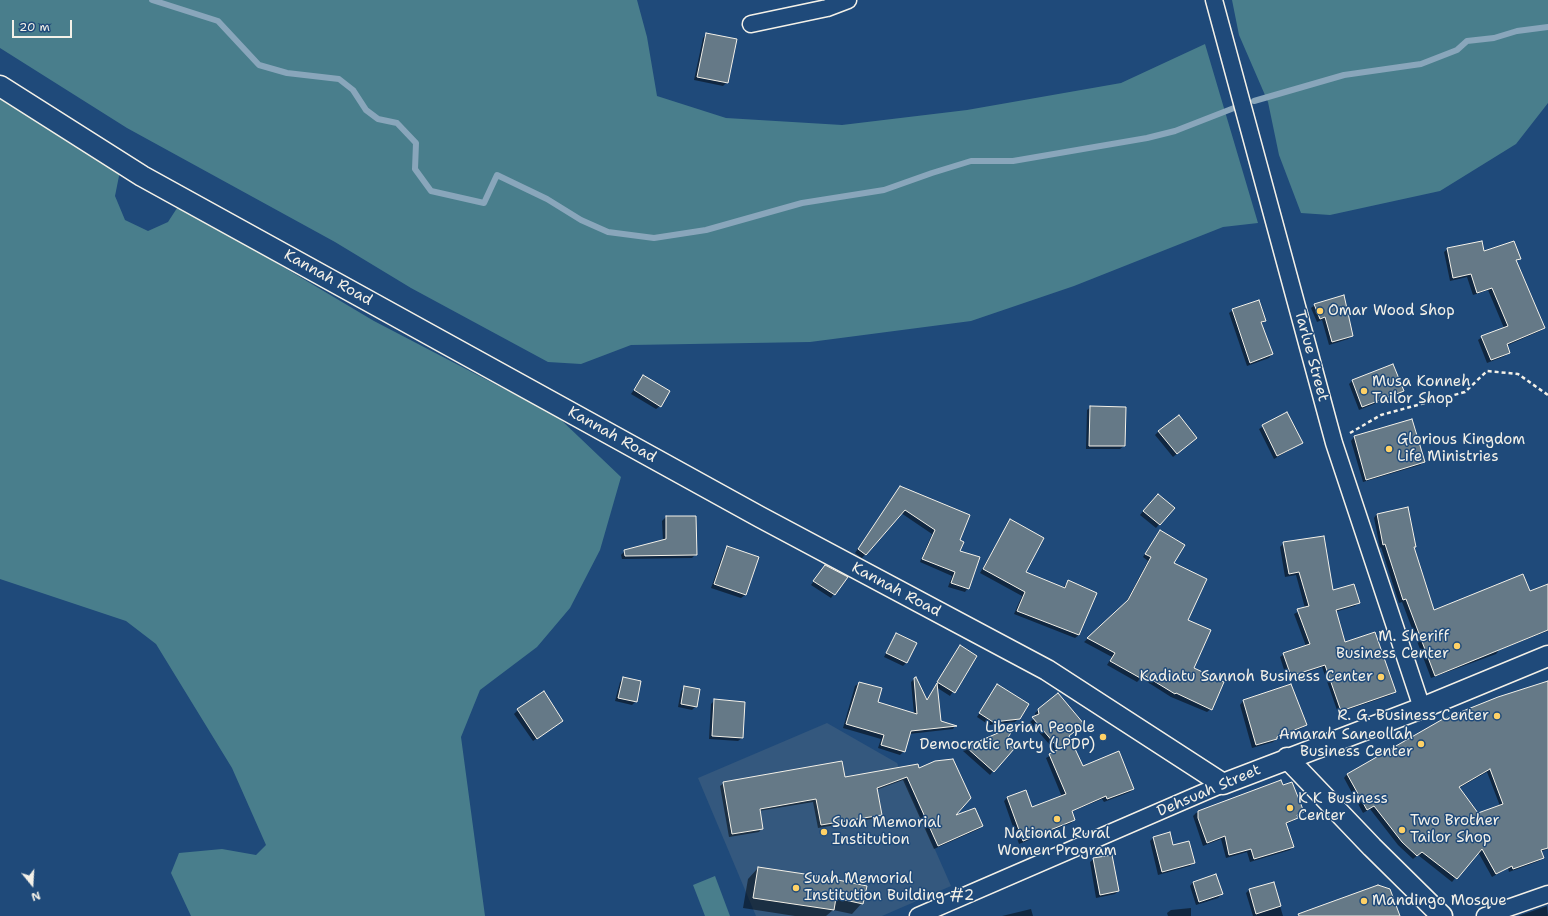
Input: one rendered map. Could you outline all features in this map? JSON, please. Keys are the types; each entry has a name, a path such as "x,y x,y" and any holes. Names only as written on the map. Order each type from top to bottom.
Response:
{"street":[{"path":"751,24 827,8 848,0"},
{"name":"Tarlue Street","path":"1214,0 1334,443 1422,708"},
{"name":"Kannah Road","path":"0,86 149,180 760,517 1047,670 1223,784"},
{"name":"Dehsuah Street","path":"918,916 1223,784 1287,758 1422,708 1548,656"},
{"path":"1287,758 1372,847 1442,916"},
{"path":"1485,916 1548,894"}],"path":[{"path":"1334,443 1381,415 1465,392 1487,371 1518,374 1548,395"}],"shaded area":[{"name":"Suah Memorial Institution","path":"827,723 897,763 951,886 882,916 756,916 698,778"}],"green space":[{"path":"0,0 637,0 647,37 657,96 726,118 842,125 967,110 1121,83 1205,44 1258,223 1223,227 1074,286 971,321 810,342 631,345 581,364 548,362 411,288 335,242 127,128 0,48"},
{"path":"1232,0 1548,0 1548,103 1516,144 1440,191 1330,215 1301,213 1279,155 1268,102 1239,35"},
{"path":"0,97 120,171 115,196 125,220 148,231 168,222 179,205 374,321 558,417 621,477 600,550 570,608 537,647 480,690 461,737 485,916 191,916 171,873 179,853 222,849 256,855 266,845 232,768 156,644 126,621 0,579"},
{"path":"715,876 730,916 705,916 693,885"}],"building":[{"path":"706,33 737,39 728,83 697,77"},
{"path":"1482,241 1484,251 1514,241 1521,259 1516,260 1545,328 1507,344 1510,353 1491,360 1481,336 1508,326 1492,288 1477,293 1471,274 1453,278 1447,248"},
{"path":"1344,295 1353,336 1332,342 1325,317 1320,319 1314,304"},
{"path":"1259,300 1266,321 1261,322 1273,354 1250,363 1232,309"},
{"path":"1393,364 1404,391 1362,407 1352,380"},
{"path":"643,375 670,391 661,407 634,390"},
{"path":"1090,406 1126,407 1125,446 1089,446"},
{"path":"1287,412 1303,443 1277,456 1262,425"},
{"path":"1179,415 1197,438 1177,454 1158,431"},
{"name":"Glorious Kingdom Life Ministries","path":"1412,419 1425,462 1366,480 1354,436"},
{"path":"900,486 970,515 960,540 964,542 960,551 980,557 969,589 951,583 955,572 922,559 935,530 905,510 866,555 858,549"},
{"path":"1158,494 1175,508 1160,525 1143,511"},
{"path":"1408,507 1416,547 1414,547 1434,610 1523,574 1530,591 1548,584 1548,630 1435,676 1406,599 1403,600 1385,544 1383,545 1377,514"},
{"path":"666,516 696,516 697,555 625,556 624,550 666,539"},
{"path":"1010,519 1044,538 1026,572 1065,588 1068,580 1097,593 1079,635 1017,611 1025,592 983,569"},
{"path":"1160,530 1185,545 1174,563 1207,579 1188,620 1211,630 1194,668 1224,682 1212,710 1176,693 1175,694 1144,675 1142,679 1110,661 1115,653 1087,638 1128,600 1151,557 1145,554"},
{"path":"1324,536 1333,590 1354,584 1360,603 1336,610 1345,642 1375,632 1396,692 1341,711 1325,665 1291,676 1283,653 1310,644 1297,609 1309,606 1299,572 1289,574 1283,542"},
{"path":"727,546 759,557 746,595 714,584"},
{"path":"825,565 848,577 835,595 813,581"},
{"path":"896,633 917,643 907,663 886,653"},
{"path":"960,645 977,656 955,693 937,682"},
{"path":"623,677 641,681 637,702 618,698"},
{"path":"916,677 927,700 937,683 941,721 957,726 911,731 905,752 881,745 884,735 846,724 859,682 882,688 878,702 917,714 914,678"},
{"path":"1548,681 1548,848 1541,850 1544,858 1513,869 1512,866 1496,874 1482,849 1457,879 1422,852 1417,856 1402,842 1374,806 1367,810 1347,774 1443,719 1498,697","holes":["1490,769 1503,804 1478,813 1459,787"]},
{"path":"997,684 1029,704 1020,719 993,722 979,713"},
{"path":"1291,684 1307,725 1277,737 1277,739 1256,745 1243,700"},
{"path":"684,686 700,689 697,707 681,704"},
{"path":"544,691 563,721 537,739 517,709"},
{"path":"1058,693 1084,724 1069,736 1083,766 1119,751 1134,789 1107,799 1106,796 1072,811 1075,820 1023,841 1007,797 1026,790 1032,807 1066,794 1049,754 1059,749 1032,717 1039,714 1038,709"},
{"path":"714,699 745,702 743,738 712,736"},
{"path":"1016,725 1005,742 1014,749 994,772 966,747"},
{"path":"953,759 971,798 956,815 975,808 983,826 938,846 907,777 877,788 882,815 821,825 816,799 760,809 763,829 732,834 723,782 842,761 845,777 918,764 919,768 935,761"},
{"path":"1281,780 1283,785 1292,782 1304,812 1297,815 1298,818 1286,823 1294,847 1254,859 1251,849 1229,855 1225,836 1207,843 1198,818 1198,811"},
{"path":"1170,832 1173,845 1189,841 1195,863 1162,872 1153,837"},
{"path":"1112,855 1119,891 1100,895 1093,858"},
{"name":"Suah Memorial Institution Building #2","path":"758,867 838,879 867,886 863,904 836,898 834,910 753,898"},
{"path":"1216,874 1223,894 1199,902 1193,882"},
{"path":"1274,882 1281,906 1256,914 1249,889"},
{"name":"Mandingo Mosque","path":"1378,885 1390,889 1400,916 1299,916 1298,914"}],"waterway":[{"path":"152,0 218,21 259,65 287,73 339,79 353,90 366,110 378,119 397,123 416,143 415,169 431,191 484,203 497,175 547,199 581,220 608,232 654,238 706,230 802,203 884,190 971,161 1013,161 1147,138 1175,131 1234,108"},
{"path":"1254,101 1344,75 1421,64 1457,50 1467,41 1494,38 1517,31 1548,27"}],"place":[{"name":"Omar Wood Shop","path":"1320,311"},
{"name":"Musa Konneh Tailor Shop","path":"1364,391"},
{"name":"Glorious Kingdom Life Ministries","path":"1389,449"},
{"name":"M. Sheriff Business Center","path":"1457,646"},
{"name":"Kadiatu Sannoh Business Center","path":"1381,677"},
{"name":"R. G. Business Center","path":"1497,716"},
{"name":"Liberian People Democratic Party (LPDP)","path":"1103,737"},
{"name":"Amarah Saneollah Business Center","path":"1421,744"},
{"name":"K K Business Center","path":"1290,808"},
{"name":"National Rural Women Program","path":"1057,819"},
{"name":"Two Brother Tailor Shop","path":"1402,830"},
{"name":"Suah Memorial Institution","path":"824,832"},
{"name":"Suah Memorial Institution Building #2","path":"796,888"},
{"name":"Mandingo Mosque","path":"1364,901"}]}
